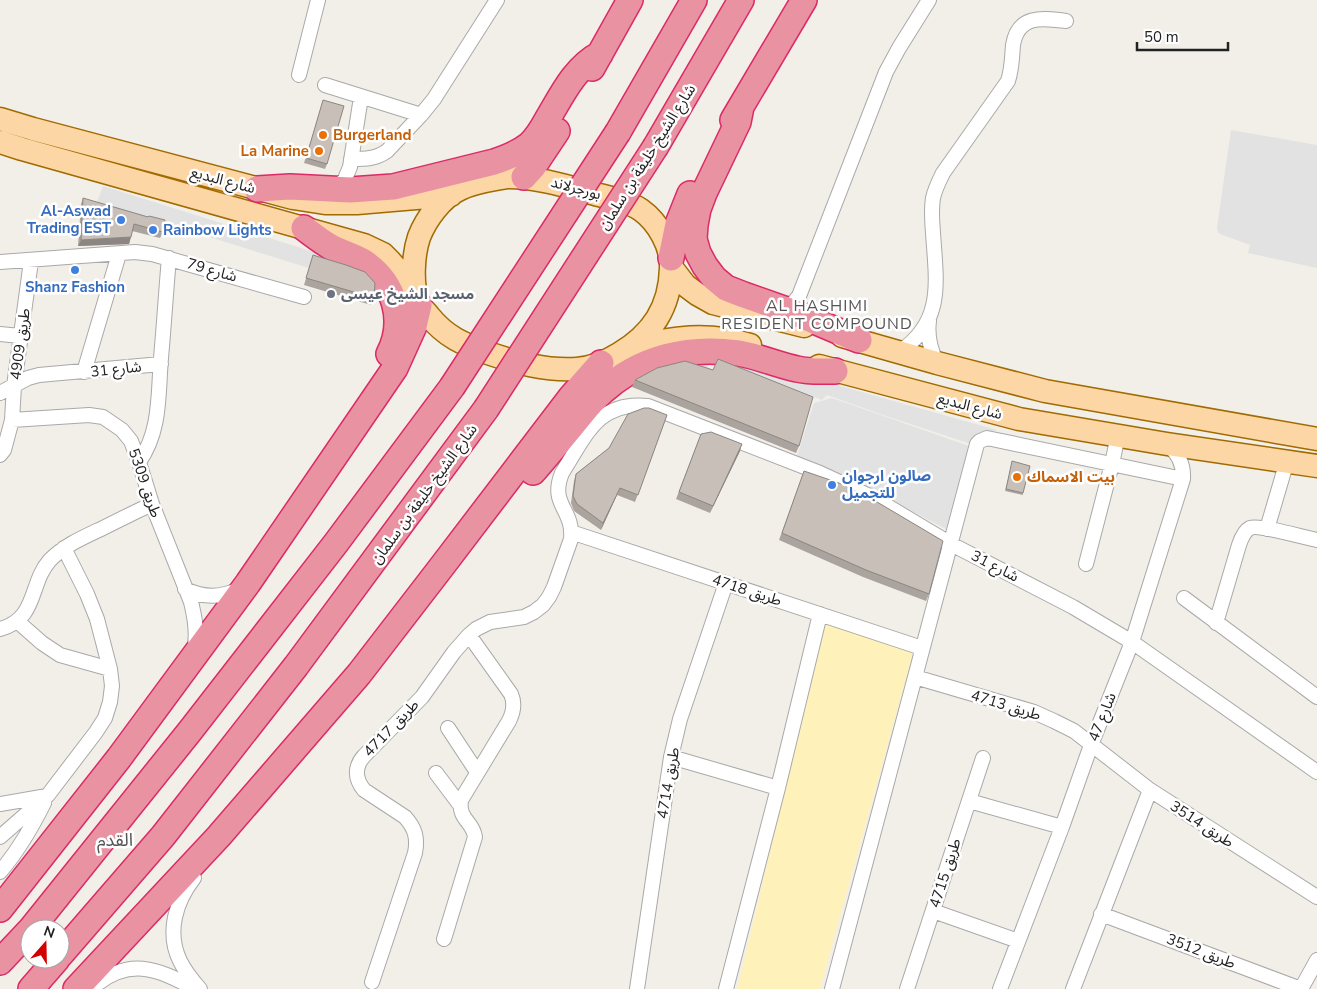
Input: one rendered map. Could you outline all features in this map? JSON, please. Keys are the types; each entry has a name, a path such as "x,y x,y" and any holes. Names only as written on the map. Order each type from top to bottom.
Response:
{"highway":[{"path":"524,177 557,133 630,0"},
{"path":"38,919 190,731 336,543 452,387 618,132 694,0"},
{"name":"شارع الشيخ خليفة بن سلمان","path":"70,943 163,836 290,674 486,409 656,146 741,0"},
{"path":"671,263 678,224 690,194 804,0"},
{"path":"258,189 290,187 370,189 393,187 507,158 528,145 538,135 573,77 589,60 600,54"},
{"path":"740,107 738,122 698,209 694,239 698,253 714,278 726,288 744,295 794,307 859,340"},
{"path":"304,228 318,239 363,261 377,272 387,286 394,301 398,318 397,335 391,351 368,395 357,425"},
{"path":"0,909 119,758 248,583 357,425 402,357 414,326 417,298"},
{"path":"443,565 465,551 484,532 602,391 632,370 667,356 703,350 742,354 808,371 835,371"},
{"path":"76,989 219,836 359,674 571,396 601,364"},
{"path":"0,962 20,940"},
{"path":"31,989 48,969"}],"main road":[{"name":"شارع البديع","path":"0,118 292,198 325,203 377,202 451,195"},
{"name":"شارع البديع","path":"0,142 364,245 383,254 394,265 417,298"},
{"name":"بورجرلاند","path":"507,176 524,177 542,179 627,202 653,220 666,243 671,263 668,294 659,318 642,338 601,364 579,369 532,366 464,345 446,333 432,320 417,298 414,260 422,230 430,216 458,190 484,181 507,176"},
{"path":"671,263 685,285 713,303 859,340 937,363 1045,391 1317,439"},
{"name":"شارع البديع","path":"627,349 667,339 687,337 715,338 742,342 835,371 1019,419 1167,444 1317,466"}],"street":[{"path":"299,75 318,0"},
{"path":"351,163 381,155 387,151 421,115 444,84 496,0"},
{"path":"794,307 886,72 928,0"},
{"path":"899,352 918,337 929,318 934,303 936,287 932,211 933,198 943,173 1008,80 1012,67 1014,42 1016,34 1021,27 1036,19 1044,18 1066,21"},
{"path":"325,85 421,115"},
{"path":"336,189 345,179 351,163 361,96"},
{"path":"351,163 358,179 370,189"},
{"name":"شارع 79","path":"0,262 136,252 169,258 304,297"},
{"path":"84,372 119,254"},
{"name":"شارع 31","path":"0,393 28,378 38,375 161,364 169,258"},
{"name":"طريق 4909","path":"0,455 4,450 12,420 14,386 31,261"},
{"path":"929,318 929,339 937,363"},
{"path":"0,334 20,336"},
{"path":"139,462 144,455 155,427 160,397 161,364"},
{"name":"شارع 31","path":"572,532 569,518 558,498 559,481 562,473 598,419 616,408 637,405 648,406 793,462 874,498 951,544 1073,607 1132,642 1317,772"},
{"name":"طريق 5309","path":"12,420 89,415 103,418 122,430 131,441 152,504 191,602 195,623 195,645 192,659"},
{"path":"1014,444 1019,419"},
{"path":"1086,564 1118,435"},
{"path":"832,989 977,444 987,438 1183,479 1180,459 1167,444"},
{"path":"1267,529 1287,461"},
{"name":"شارع 47","path":"1000,989 1132,642 1183,479"},
{"path":"0,629 17,621 26,611 32,600 40,574 64,548 152,504"},
{"path":"1216,623 1239,545 1244,534 1250,528 1267,529 1317,540"},
{"name":"طريق 4718","path":"572,532 922,648"},
{"name":"طريق 4717","path":"372,982 415,853 416,837 414,829 405,817 364,790 358,780 357,769 361,760 422,697 454,652 476,628 490,622 524,617 543,606 554,587 572,532"},
{"path":"0,872 29,831 48,796 96,732 105,718 110,702 112,686 110,669 97,619 84,586 64,548"},
{"path":"185,589 195,594 217,596 239,590 248,583"},
{"name":"طريق 4714","path":"637,989 672,757 683,710 726,583"},
{"path":"1184,598 1317,697"},
{"path":"726,989 778,788 820,614"},
{"path":"17,621 60,656 110,669"},
{"path":"460,806 463,795 512,716 514,704 511,694 469,635"},
{"name":"طريق 4713","path":"915,677 1034,712 1074,731 1091,746"},
{"path":"448,728 477,772"},
{"name":"طريق 3514","path":"1091,746 1150,790 1317,897"},
{"path":"672,757 778,788"},
{"name":"طريق 4715","path":"907,989 983,758"},
{"path":"436,772 460,806 462,816 473,829 475,837 444,939"},
{"path":"1073,989 1150,790"},
{"path":"0,804 48,796"},
{"path":"0,837 48,796"},
{"path":"969,801 1062,826"},
{"path":"200,989 186,972 174,945 174,915 186,888 210,855 219,836"},
{"path":"933,911 1018,941"},
{"name":"طريق 3512","path":"1101,914 1301,989 1317,960"},
{"path":"91,989 108,976 132,969 158,971 195,989"}],"sand":[{"path":"825,623 913,653 820,989 737,989"}],"shaded area":[{"path":"1231,130 1317,145 1317,268 1248,253 1250,245 1218,232"},
{"path":"103,186 317,253 312,269 97,202"},
{"path":"703,350 741,358 997,430 979,434 971,444 827,395 822,400 728,365 710,361 705,375 666,363 686,358"},
{"path":"832,398 969,446 946,529 862,485 796,459 814,403"}],"building":[{"path":"323,100 344,106 327,164 306,158"},
{"path":"83,198 148,217 165,220 163,232 134,224 131,237 81,240"},
{"path":"313,255 365,272 375,283 374,298 306,278"},
{"path":"718,359 813,397 799,446 635,380 657,368 685,361 713,370"},
{"path":"644,408 667,415 638,495 620,488 603,523 577,504 573,496 576,474 609,448 628,414"},
{"path":"711,432 742,444 713,506 679,492 701,434"},
{"path":"1012,461 1030,466 1023,493 1006,489"},
{"path":"804,471 839,483 872,499 943,541 929,594 866,570 782,533"}],"place":[{"name":"Burgerland","path":"323,135"},
{"name":"La Marine","path":"319,151"},
{"name":"Al-Aswad Trading EST","path":"121,220"},
{"name":"Rainbow Lights","path":"153,230"},
{"name":"Shanz Fashion","path":"75,270"},
{"name":"مسجد الشيخ عيسى","path":"331,294"},
{"name":"بيت الاسماك","path":"1017,477"},
{"name":"صالون ارجوان للتجميل","path":"832,485"}],"district":[{"name":"AL HASHIMI RESIDENT COMPOUND","path":"817,315"},
{"name":"القدم","path":"115,840"}]}
